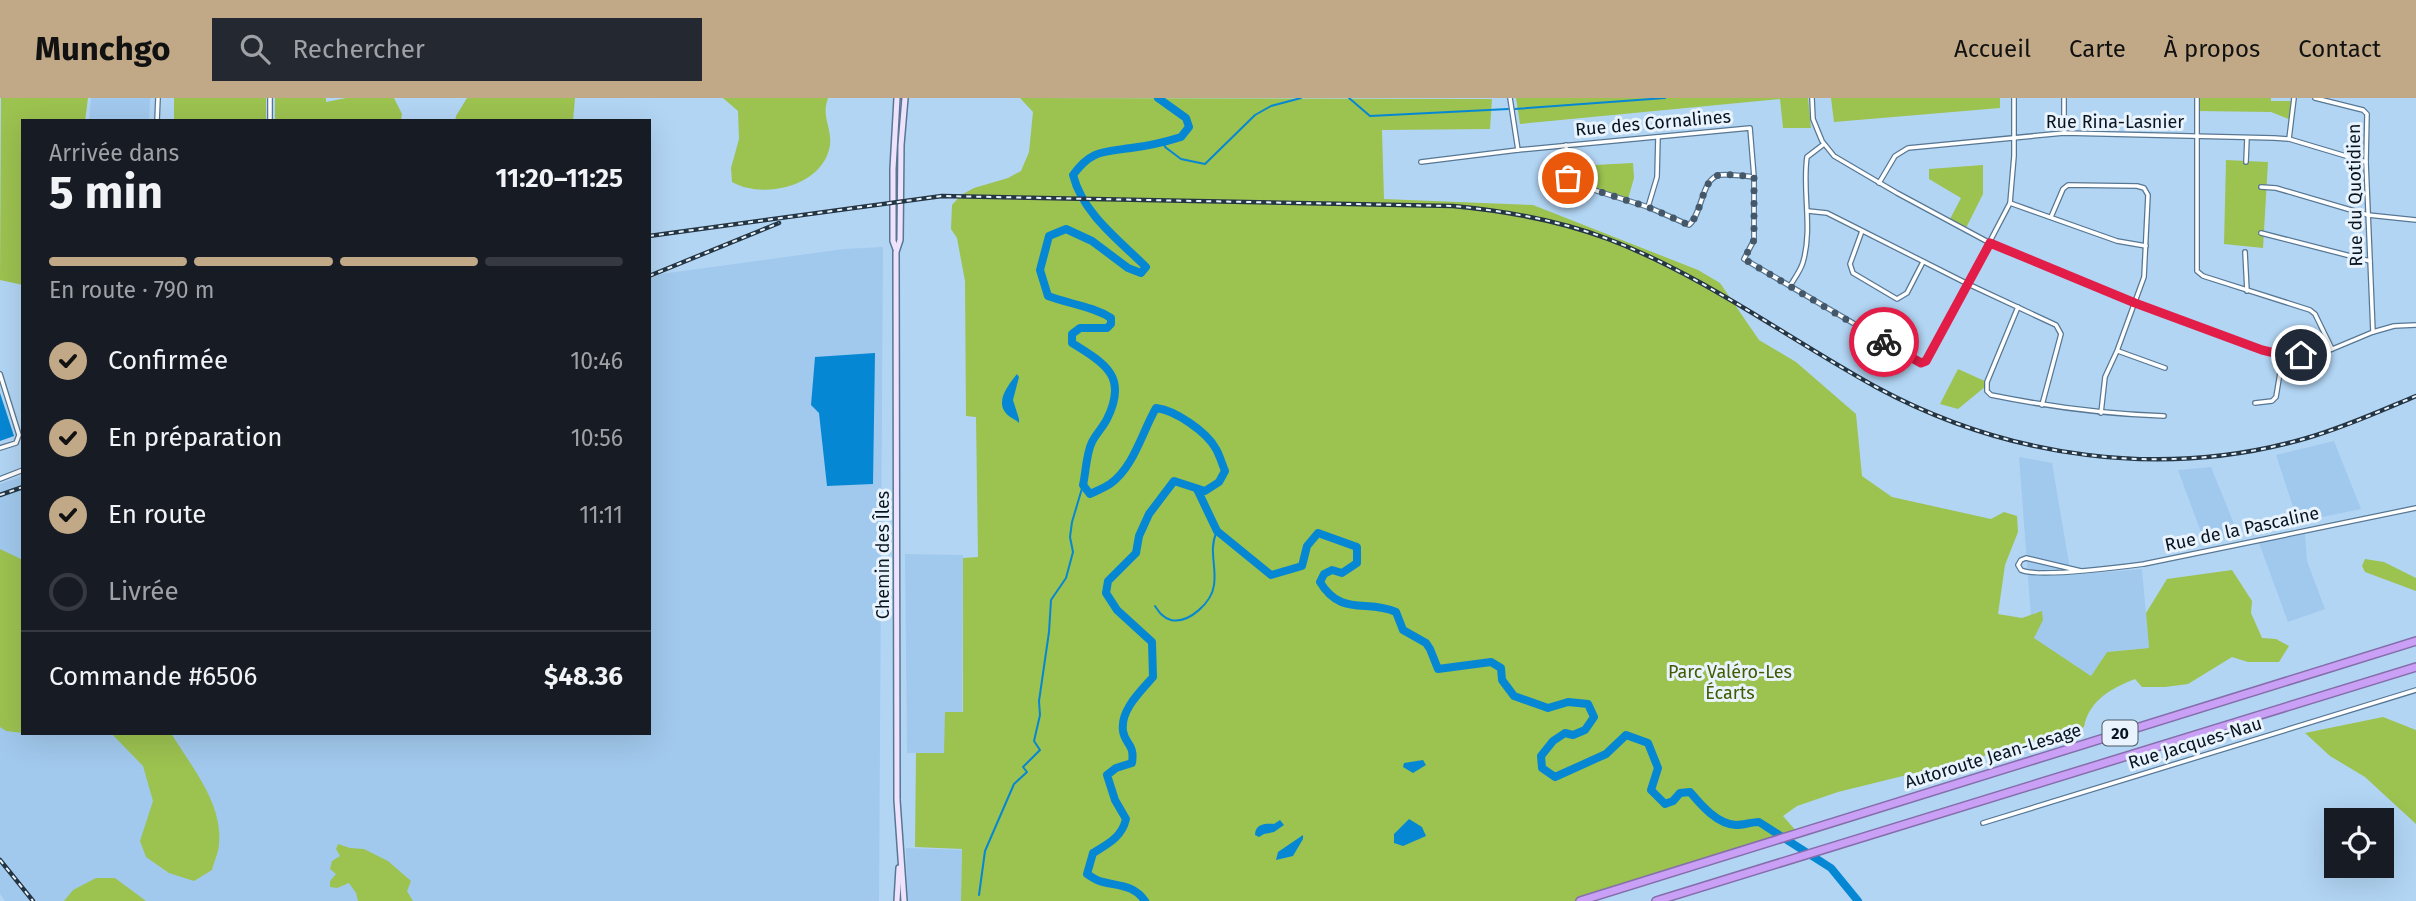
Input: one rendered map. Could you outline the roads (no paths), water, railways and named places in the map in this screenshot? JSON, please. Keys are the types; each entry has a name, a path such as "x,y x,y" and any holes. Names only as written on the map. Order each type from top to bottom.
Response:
{"highway":[{"name":"Autoroute Jean-Lesage","path":"1580,901 2416,641"},
{"name":"20","path":"1657,901 2416,667"}],"main road":[{"name":"Chemin des Îles","path":"897,98 893,169 893,240 896,252 897,719 900,858 904,901"},
{"name":"Chemin des Îles","path":"896,252 900,240 901,145 905,98"},
{"name":"Chemin des Îles","path":"897,901 900,858"}],"street":[{"path":"157,119 158,98"},
{"path":"270,98 270,119"},
{"path":"1510,98 1518,150"},
{"path":"1812,98 1813,119 1824,144 1834,156 1990,243 2135,303 2262,350 2283,355 2318,355 2373,332 2394,326 2416,325"},
{"path":"1968,284 2010,203 2014,98"},
{"path":"2064,98 2064,133"},
{"path":"2197,98 2197,271 2203,276 2310,310 2315,314 2332,349"},
{"path":"2288,139 2294,98"},
{"name":"Rue du Quotidien","path":"2315,98 2363,110 2367,114 2366,162 2373,332"},
{"name":"Rue des Cornalines","path":"1421,162 1750,128 1754,177 1754,240 1744,259 1921,363 1933,352 1968,284"},
{"name":"Rue Rina-Lasnier","path":"1879,183 1895,156 1908,148 2064,133 2288,139 2366,162"},
{"path":"1648,207 1657,177 1658,137"},
{"path":"2246,162 2247,138"},
{"path":"1790,286 1803,262 1808,211 1804,176 1807,157 1824,144"},
{"path":"1566,145 1568,178 1575,184 1648,207 1689,225 1695,220 1710,180 1718,175 1754,177"},
{"path":"2051,217 2063,188 2068,185 2137,186 2144,188 2148,195 2144,277 2105,377 2101,413"},
{"path":"2261,187 2276,188 2368,215 2416,220"},
{"path":"2010,203 2117,241 2146,246"},
{"path":"1808,211 1827,213 2056,325 2061,334 2042,405"},
{"path":"1862,231 1850,264 1853,273 1898,299 1907,293 1923,262"},
{"path":"2261,233 2370,261"},
{"path":"2245,252 2247,291"},
{"path":"2018,307 1986,386 1991,395 2101,413 2164,416"},
{"path":"2117,351 2165,369"},
{"path":"2256,404 2272,401 2276,397 2283,355"},
{"path":"0,374 19,435 16,443 0,448"},
{"path":"0,479 21,471"},
{"name":"Rue de la Pascaline","path":"2081,570 2032,558 2021,560 2018,565 2021,570 2029,573 2081,570 2144,564 2416,507"},
{"name":"Rue Jacques-Nau","path":"1983,823 2416,690"}],"water":[{"path":"875,353 873,484 827,486 819,413 811,405 815,357"},
{"path":"1017,374 1019,377 1013,400 1019,423 1006,414 1002,402 1010,382"},
{"path":"0,393 14,436 0,441"},
{"path":"1423,760 1426,765 1413,773 1403,767 1404,763"},
{"path":"1409,819 1422,827 1426,836 1403,846 1394,843 1394,834"},
{"path":"1280,820 1284,825 1274,832 1259,837 1255,835 1259,826 1274,824"},
{"path":"1303,835 1293,856 1276,860 1278,852"}],"waterway":[{"path":"1145,901 1131,889 1095,879 1087,874 1093,853 1114,839 1124,825 1126,819 1115,800 1107,775 1116,768 1132,763 1132,752 1124,736 1123,723 1132,701 1153,677 1152,642 1117,610 1106,593 1108,581 1136,553 1139,536 1149,514 1174,481 1205,491 1219,482 1225,471 1216,449 1206,436 1181,417 1156,408 1125,468 1110,484 1090,494 1083,485 1088,452 1113,405 1114,382 1104,365 1072,343 1072,334 1080,328 1107,328 1111,324 1111,318 1048,296 1040,270 1049,236 1066,229 1092,241 1128,268 1141,273 1146,267 1093,214 1073,175 1086,161 1098,154 1181,137 1189,127 1186,118 1158,98"},
{"path":"1164,142 1165,147 1181,159 1205,164 1255,115 1271,106 1301,98"},
{"path":"1349,98 1370,116 1508,109"},
{"path":"1515,109 1665,98"},
{"path":"979,895 985,851 1014,784 1027,772 1023,767 1040,750 1034,741 1040,715 1039,701 1051,600 1066,578 1073,552 1070,537 1072,522 1083,485"},
{"path":"1197,489 1217,531 1271,575 1302,566 1307,546 1318,533 1357,547 1357,563 1342,573 1332,570 1324,574 1320,582 1337,600 1396,612 1403,630 1426,643 1438,669 1491,662 1501,668 1502,680 1514,696 1548,708 1568,702 1588,704 1594,717 1585,730 1573,735 1565,733 1553,741 1541,756 1542,768 1555,777 1606,754 1626,735 1648,743 1658,768 1651,790 1665,804 1673,801 1680,793 1690,792 1710,813 1722,821 1736,825 1759,822 1831,868 1858,901"},
{"path":"1155,606 1166,618 1178,620 1192,615 1204,605 1214,585 1213,545 1217,531"}],"railway":[{"path":"651,236 942,196 1453,206 1532,217 1608,239 1677,270 1876,387 1926,411 1978,431 2032,445 2087,455 2142,459 2197,458 2253,451 2321,434 2416,396"},
{"path":"651,275 779,223"},
{"path":"0,495 21,488"},
{"path":"0,860 33,901"}],"park label":[{"name":"Parc Valéro-Les Écarts","path":"1730,682"}]}
